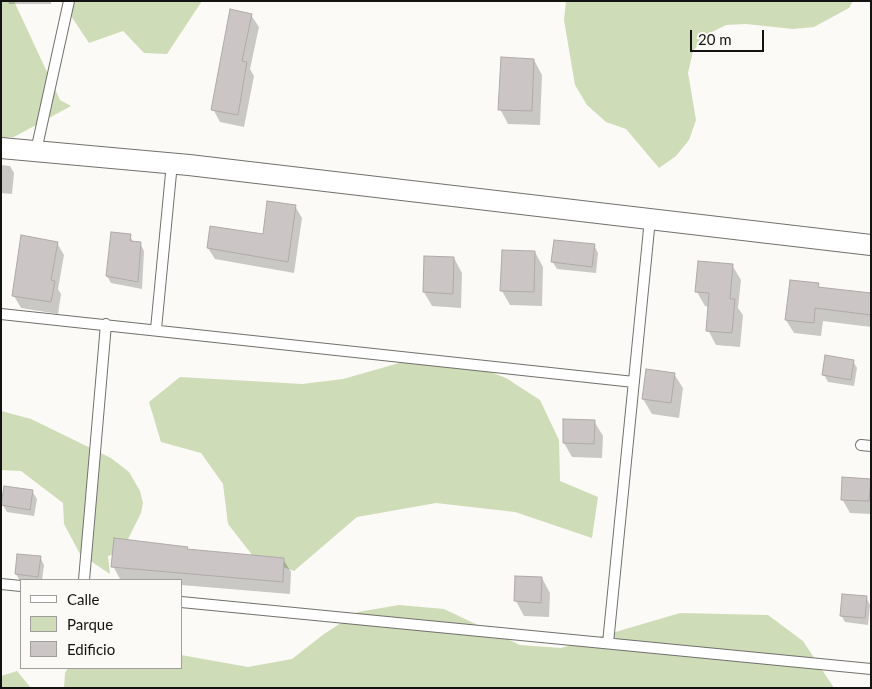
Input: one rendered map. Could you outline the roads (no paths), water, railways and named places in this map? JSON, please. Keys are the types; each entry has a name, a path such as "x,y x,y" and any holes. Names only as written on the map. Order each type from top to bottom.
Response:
{"street":[{"path":"1,148 172,163 871,244"}],"lane":[{"path":"36,151 69,1"},
{"path":"156,329 172,163"},
{"path":"608,643 650,219"},
{"path":"1,314 156,329 634,382"},
{"path":"84,579 106,324"},
{"path":"1,584 20,586"},
{"path":"182,602 871,669"}]}
